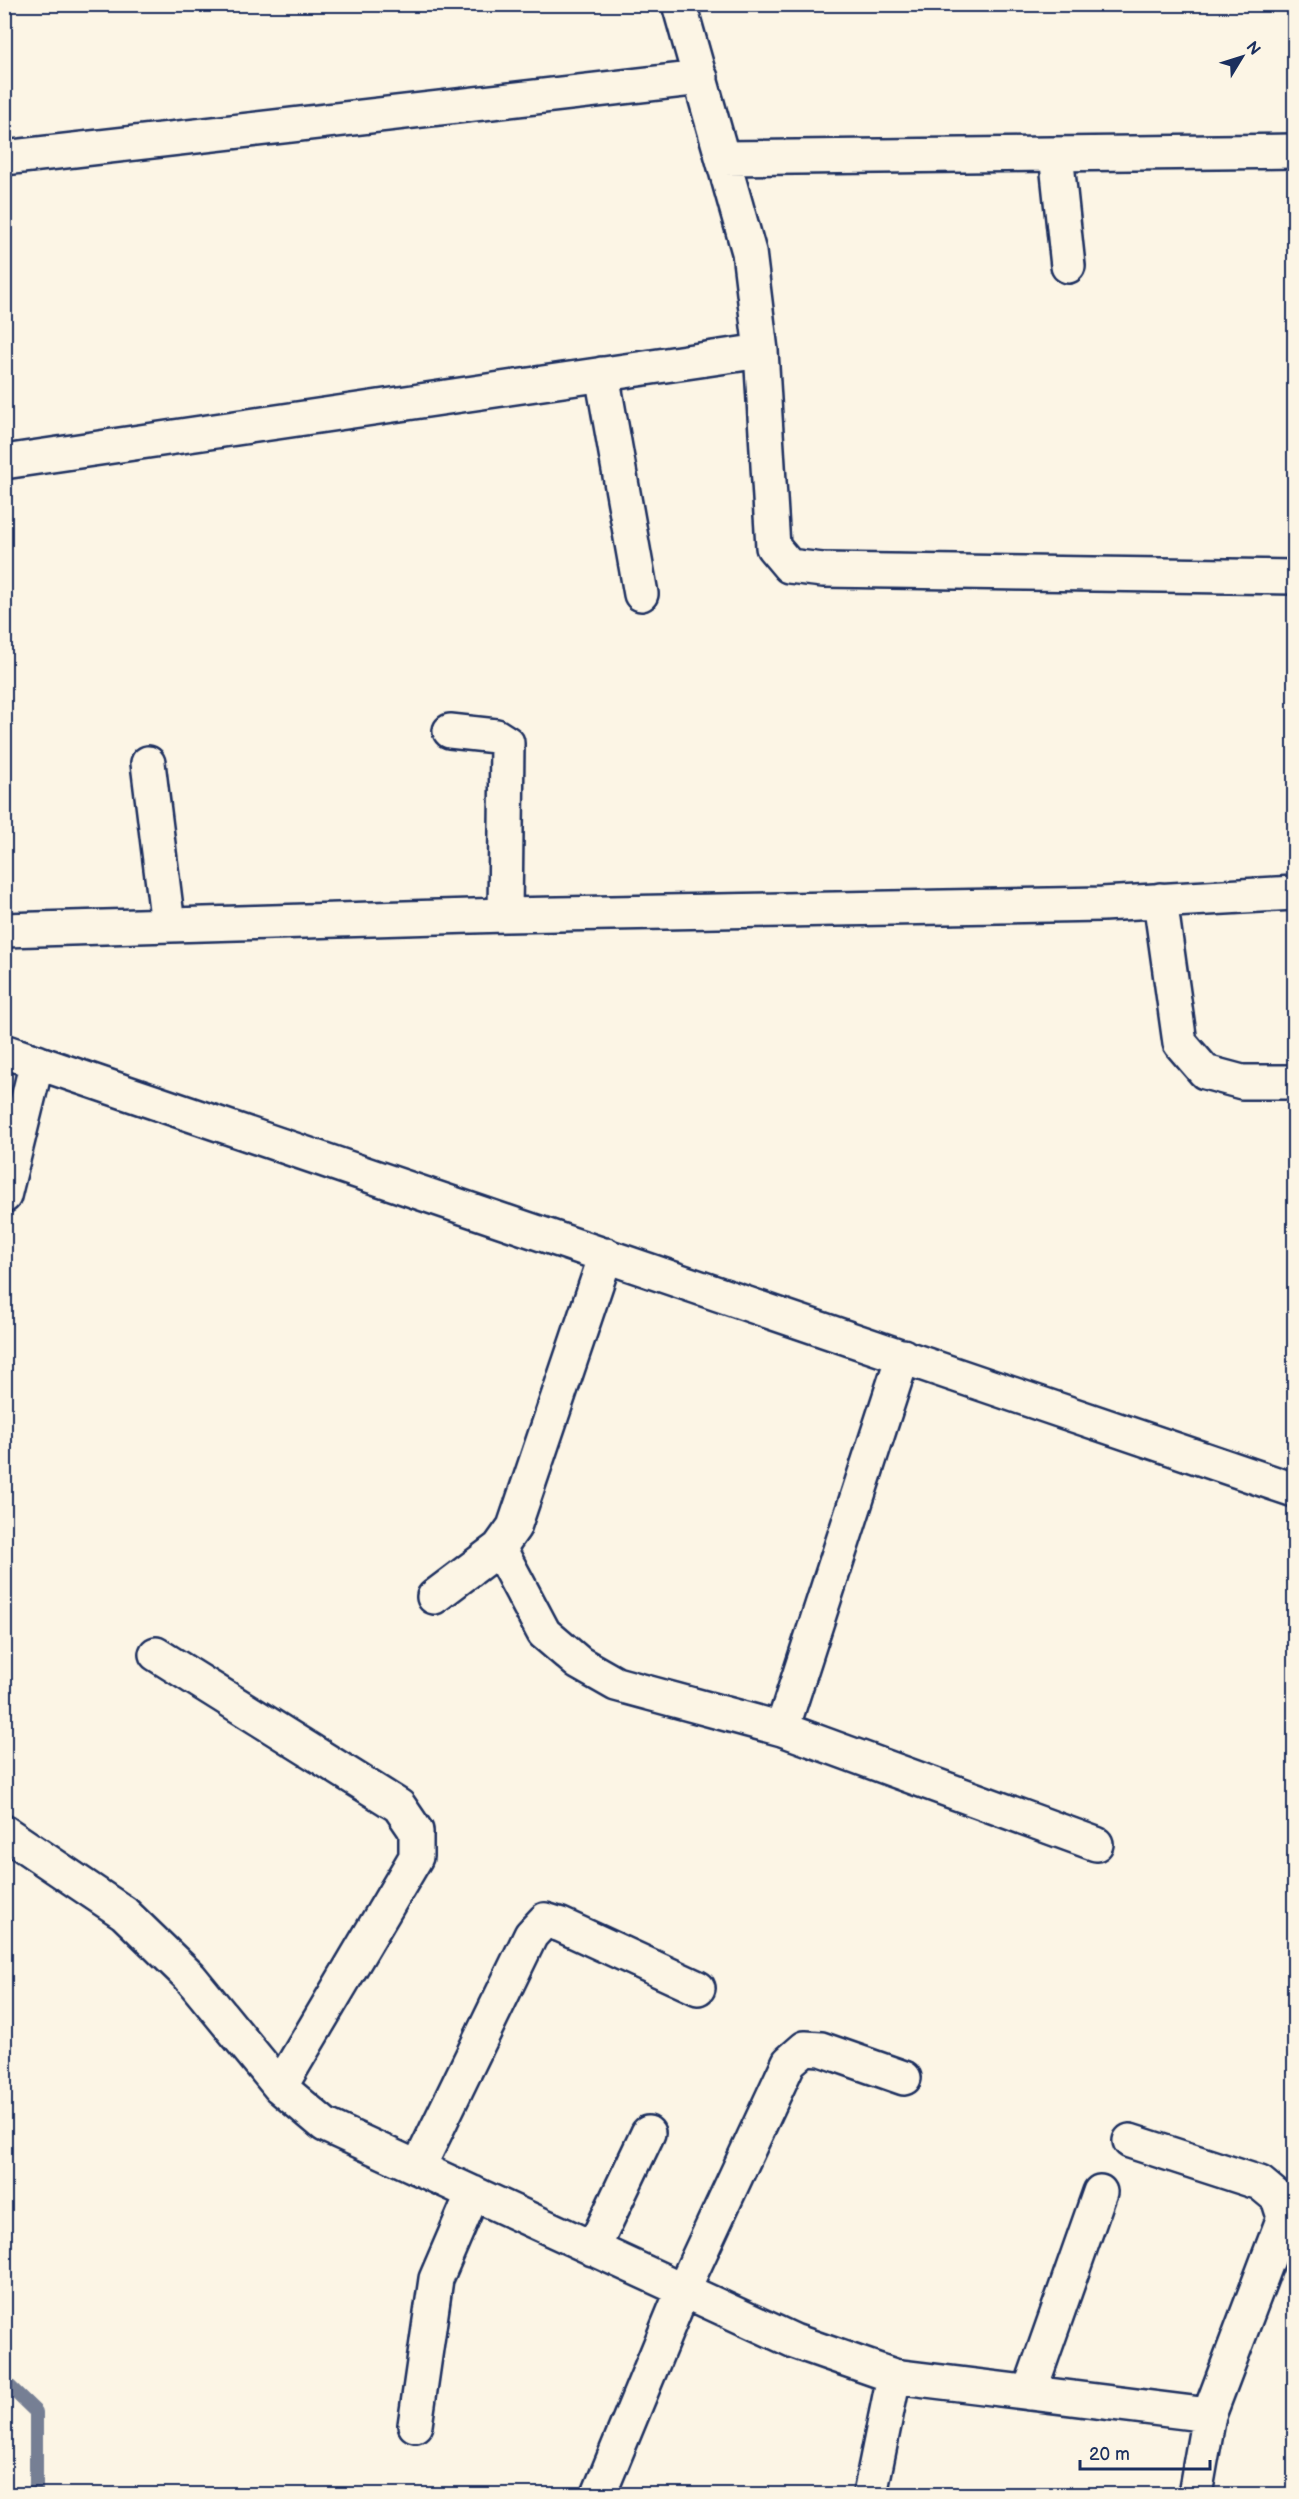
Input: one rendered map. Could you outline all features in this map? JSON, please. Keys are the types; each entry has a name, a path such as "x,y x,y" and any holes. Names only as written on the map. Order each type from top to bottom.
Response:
{"street":[{"path":"679,4 749,252 761,351 773,547 789,566 823,570 1294,577"},
{"path":"4,158 701,78"},
{"path":"723,158 1294,151"},
{"path":"1056,154 1068,266"},
{"path":"4,462 761,351"},
{"path":"602,374 641,594"},
{"path":"450,731 496,736 507,743 505,915"},
{"path":"148,763 168,926"},
{"path":"4,930 505,915 1102,904 1294,893"},
{"path":"1160,900 1180,1042 1205,1072 1242,1082 1294,1082"},
{"path":"4,1051 1294,1490"},
{"path":"4,1196 37,1062"},
{"path":"434,1597 498,1548 514,1527 606,1255"},
{"path":"782,1730 903,1356"},
{"path":"498,1548 544,1633 579,1663 616,1684 782,1730 1096,1844"},
{"path":"156,1654 399,1806 416,1831 416,1857 280,2087"},
{"path":"4,1832 124,1913 190,1977 280,2087 325,2125 794,2341 894,2376 1209,2415"},
{"path":"418,2168 531,1935 545,1920 561,1924 698,1988"},
{"path":"599,2494 683,2290 789,2062 805,2048 821,2049 904,2078"},
{"path":"593,2248 648,2133"},
{"path":"1130,2141 1260,2183 1278,2199 1284,2217 1209,2415 1195,2494"},
{"path":"1029,2393 1100,2192"},
{"path":"415,2425 436,2279 472,2193"},
{"path":"870,2494 894,2376"}],"waterway":[{"path":"4,2381 36,2412 36,2494"}]}
